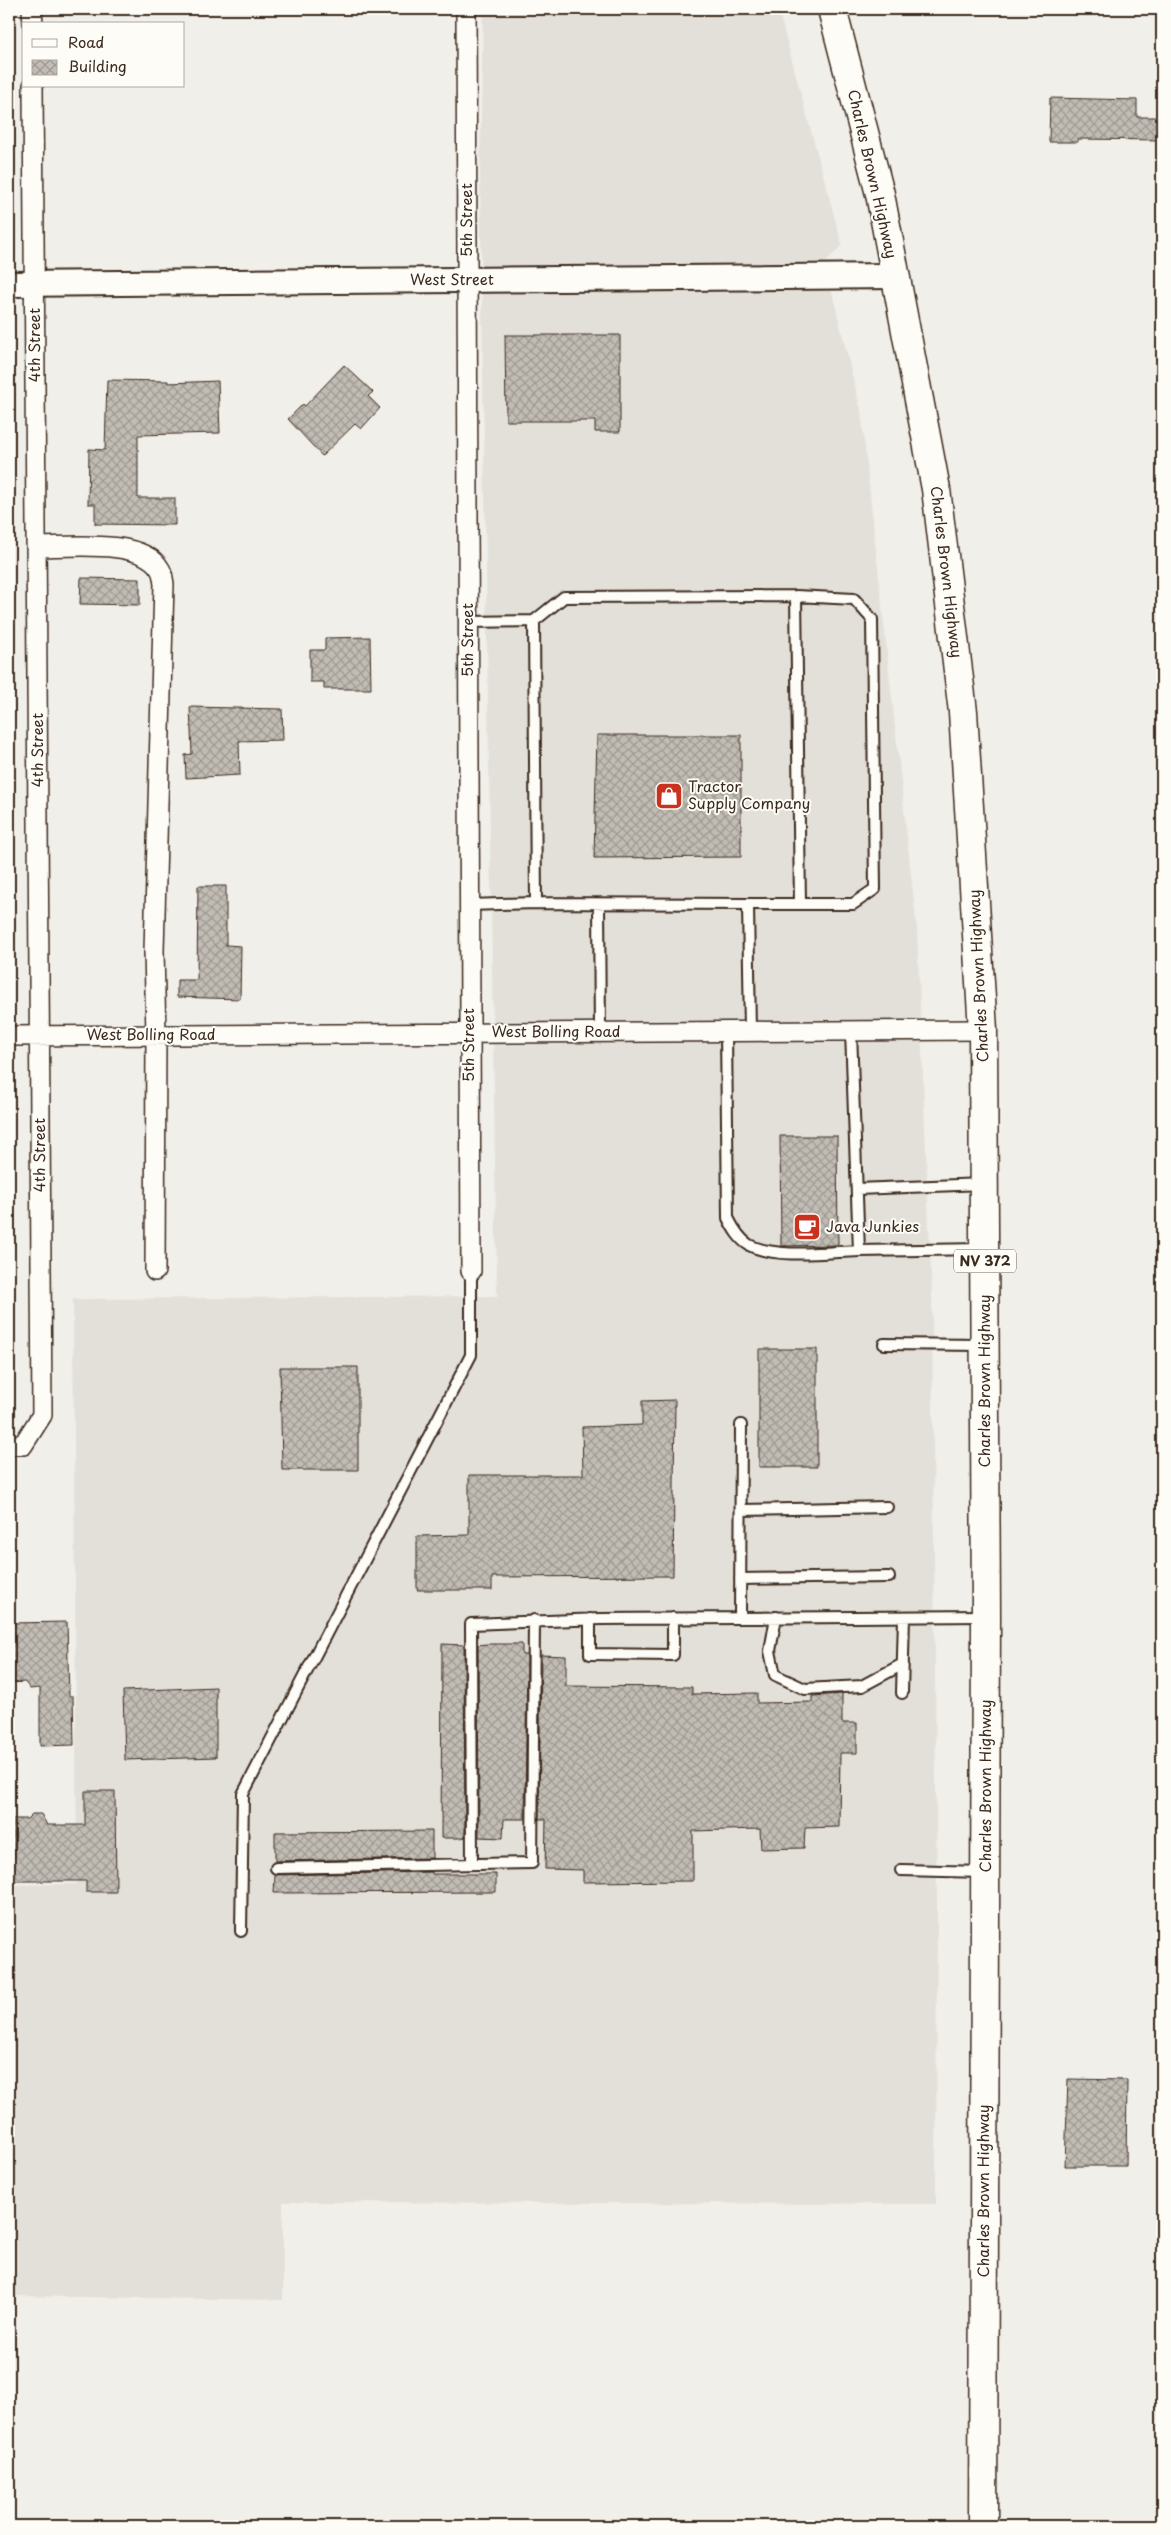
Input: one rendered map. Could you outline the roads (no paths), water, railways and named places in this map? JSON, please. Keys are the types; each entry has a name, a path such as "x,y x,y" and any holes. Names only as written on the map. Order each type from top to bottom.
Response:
{"main road":[{"name":"Charles Brown Highway","path":"832,9 880,194 936,489 962,703 984,1030 986,1872 983,2526"}],"street":[{"path":"32,9 32,22"},
{"name":"5th Street","path":"466,9 470,1271"},
{"name":"4th Street","path":"9,1445 23,1445 42,1415 33,88"},
{"name":"West Street","path":"9,284 895,276"},
{"path":"36,547 119,548 145,555 160,568 164,584 154,951 156,1035 155,1271"},
{"name":"West Bolling Road","path":"9,1036 984,1030"}],"lane":[{"path":"468,622 534,620 564,597 796,596 854,599 872,619 876,889 853,904 536,903 469,905"},
{"path":"796,596 800,903"},
{"path":"534,620 536,903"},
{"path":"599,904 600,1032"},
{"path":"748,904 750,1031"},
{"path":"851,1030 859,1251"},
{"path":"726,1031 728,1218 745,1242 763,1250 777,1252 985,1249"},
{"path":"857,1189 984,1184"},
{"path":"241,1930 243,1794 471,1355 470,1271"},
{"path":"884,1344 985,1345"},
{"path":"740,1618 741,1425"},
{"path":"741,1510 887,1507"},
{"path":"740,1579 889,1577"},
{"path":"472,1864 470,1624 590,1619 986,1616"},
{"path":"776,1617 770,1651 775,1676 805,1689 862,1686 902,1664"},
{"path":"902,1693 904,1617"},
{"path":"590,1619 590,1654 673,1655 673,1618"},
{"path":"276,1868 532,1864 534,1620"},
{"path":"901,1870 986,1872"}],"place":[{"name":"Tractor Supply Company","path":"669,796"},
{"name":"Java Junkies","path":"807,1227"}]}
